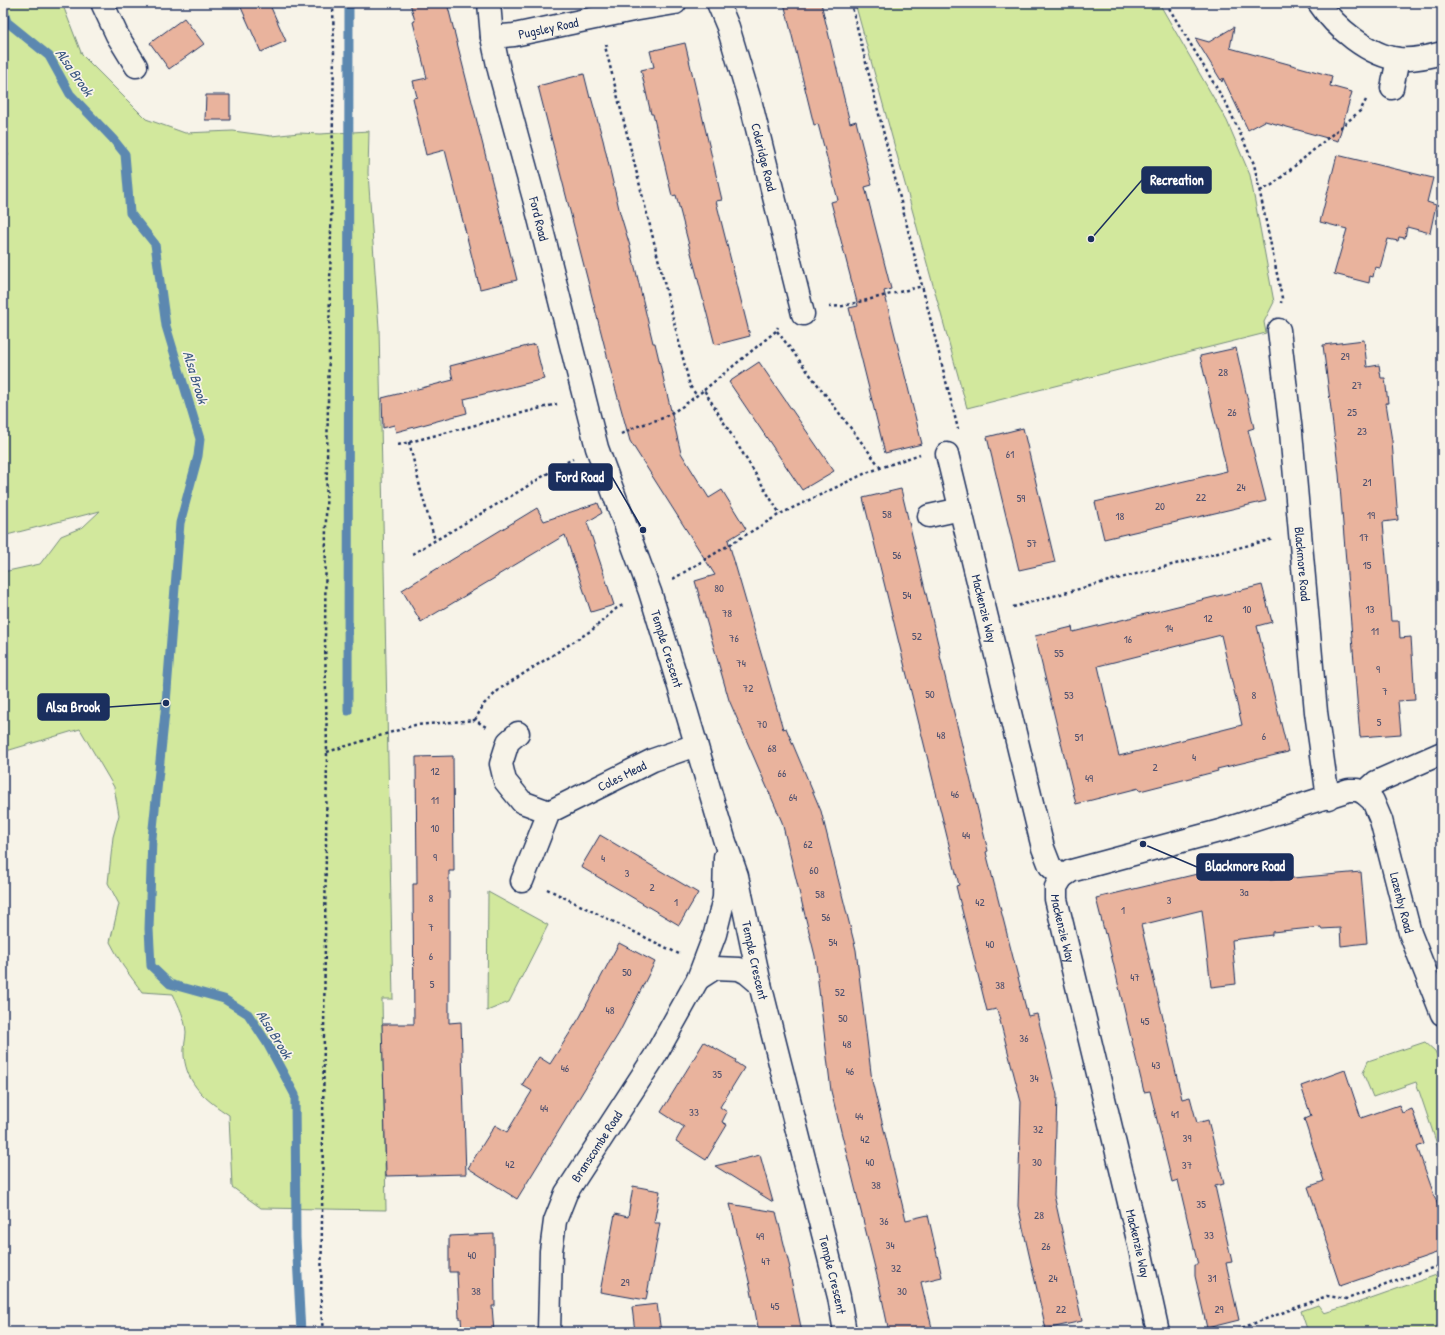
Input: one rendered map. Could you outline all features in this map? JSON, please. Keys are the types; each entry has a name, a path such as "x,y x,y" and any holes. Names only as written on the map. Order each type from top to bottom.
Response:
{"street":[{"name":"Ford Road","path":"489,3 492,37 499,70 535,202 597,448 650,592"},
{"name":"Pugsley Road","path":"492,37 514,35 633,10 675,3"},
{"name":"Coleridge Road","path":"718,3 728,27 751,104 803,314"},
{"path":"1319,3 1328,16 1353,38 1375,52 1398,59 1416,58 1442,53"},
{"path":"104,4 117,35 136,66"},
{"path":"1392,88 1398,59"},
{"name":"Blackmore Road","path":"1279,330 1291,432 1316,712 1328,798"},
{"name":"Mackenzie Way","path":"947,454 1043,848 1050,866 1062,877 1056,887 1056,898 1138,1240 1158,1332"},
{"path":"929,516 961,509"},
{"name":"Temple Crescent","path":"650,592 725,842 737,876 760,984 833,1274 845,1332"},
{"path":"513,738 501,764 505,781 522,802 549,812 524,878"},
{"name":"Coles Mead","path":"549,812 653,760 696,745"},
{"path":"1062,877 1071,871 1216,832 1328,798 1348,790 1358,790 1364,793 1376,782 1442,753"},
{"name":"Lazenby Road","path":"1364,793 1373,801 1381,820 1410,933 1442,1014"},
{"name":"Branscombe Road","path":"549,1332 551,1251 555,1221 566,1193 655,1056 700,972 715,934 724,898 725,842"},
{"path":"700,972 715,968 739,969 747,973 760,984"}],"path":[{"path":"323,1332 321,1294 327,752 325,638 334,55 333,3"},
{"path":"475,720 484,704 501,688 592,630 617,608 684,573 780,514 866,473 932,450 947,454 961,443 851,3"},
{"path":"1166,3 1228,107 1254,164 1282,298 1279,330"},
{"path":"613,44 605,46 690,386 697,396"},
{"path":"1260,191 1272,185 1360,111 1371,92 1392,88"},
{"path":"776,331 881,468"},
{"path":"412,554 561,465 597,448 635,427 663,418 704,390 780,514"},
{"path":"398,445 585,397"},
{"path":"409,442 420,491 435,540"},
{"path":"986,615 1108,581 1269,540 1300,536"},
{"path":"327,752 415,725 475,720 513,738"},
{"path":"524,878 700,972"},
{"path":"1231,1332 1327,1296 1347,1299 1432,1268 1442,1266"}],"green space":[{"path":"3,3 62,3 82,55 146,119 185,133 233,131 271,136 299,133 320,134 369,131 368,173 379,328 393,999 382,999 386,1210 261,1208 232,1187 229,1115 213,1104 199,1091 189,1075 184,1056 186,1032 181,1012 173,994 142,992 123,966 110,942 119,904 108,883 113,837 119,815 114,787 80,729 3,752 3,572 40,564 61,536 83,527 100,511 3,536 3,157 9,155 3,150"},
{"path":"855,3 1159,3 1227,121 1250,175 1274,302 1264,322 1266,333 967,408"},
{"path":"488,892 548,925 509,1002 487,1011"},
{"path":"1425,1042 1435,1051 1442,1066 1442,1159 1416,1082 1373,1097 1363,1073 1368,1061"},
{"path":"1442,1273 1442,1332 1308,1332 1301,1311 1318,1305 1324,1313"}],"building":[{"path":"239,3 269,3 286,41 261,52"},
{"path":"410,3 447,3 517,280 480,289 445,150 426,155 413,98 417,97 413,81 427,78 413,22 415,21"},
{"path":"784,3 821,3 850,123 856,121 872,185 865,187 891,289 884,291 922,444 885,453 849,308 858,306 831,202 838,200 818,124 814,125"},
{"path":"184,18 204,44 169,69 150,43"},
{"path":"1234,27 1230,48 1332,76 1330,86 1352,92 1338,141 1265,121 1248,130 1223,78 1222,82 1195,38 1209,42"},
{"path":"685,43 722,200 716,201 750,336 715,345 676,195 672,196 641,70 654,67 650,51"},
{"path":"584,74 603,140 653,343 655,343 681,453 709,498 722,490 746,529 728,540 783,729 786,728 821,811 856,950 872,1081 906,1220 928,1215 942,1277 921,1282 933,1332 889,1332 879,1284 831,1091 815,956 782,822 729,700 695,581 715,575 630,441 615,387 538,86"},
{"path":"206,95 230,95 230,120 205,120"},
{"path":"1337,155 1433,178 1427,202 1436,205 1430,233 1407,227 1405,238 1399,237 1398,241 1388,239 1380,268 1375,267 1373,277 1370,276 1369,283 1334,274 1347,229 1320,222"},
{"path":"1364,340 1367,367 1379,365 1381,378 1385,378 1388,403 1386,403 1392,441 1398,520 1383,522 1391,621 1399,621 1400,638 1411,637 1415,700 1398,701 1401,734 1360,737 1339,474 1323,345"},
{"path":"535,344 544,379 464,399 467,413 396,432 394,425 383,428 382,398 453,380 450,366"},
{"path":"1236,348 1254,428 1248,430 1266,501 1104,539 1095,502 1227,471 1200,356"},
{"path":"759,362 834,471 802,490 729,382"},
{"path":"1023,428 1055,562 1019,570 987,437"},
{"path":"901,489 988,851 986,852 1028,1016 1037,1014 1057,1095 1054,1195 1082,1321 1046,1329 1018,1206 1021,1102 997,1009 987,1011 956,886 959,885 863,498"},
{"path":"598,503 602,513 587,522 614,605 591,612 565,535 421,622 402,590 537,508 544,521"},
{"path":"1262,585 1272,622 1257,626 1288,752 1217,769 1218,771 1140,791 1139,788 1076,804 1035,636 1072,627 1073,632","holes":["1221,635 1242,725 1119,756 1098,666"]},
{"path":"453,756 454,871 449,871 449,1023 461,1022 466,1174 386,1176 382,1024 414,1024 413,884 417,884 416,757"},
{"path":"600,835 698,893 679,925 581,867"},
{"path":"1267,861 1270,880 1361,872 1367,943 1341,946 1340,928 1321,929 1321,927 1272,932 1272,935 1232,940 1236,984 1211,987 1202,910 1141,925 1182,1099 1190,1097 1197,1123 1208,1120 1224,1184 1215,1186 1232,1262 1226,1263 1239,1320 1207,1328 1195,1276 1195,1265 1198,1265 1178,1180 1172,1182 1150,1091 1144,1092 1106,933 1105,934 1096,898 1214,870 1214,867"},
{"path":"619,943 655,962 619,1033 517,1199 468,1168 495,1125 507,1132 532,1091 522,1085 539,1057 550,1064 580,1017"},
{"path":"704,1042 736,1060 735,1062 744,1068 720,1107 727,1112 722,1122 727,1125 706,1160 676,1141 684,1127 661,1112"},
{"path":"1345,1070 1361,1118 1399,1105 1402,1113 1412,1109 1424,1144 1417,1147 1442,1217 1442,1251 1340,1286 1330,1256 1332,1256 1308,1187 1324,1181 1304,1119 1311,1116 1301,1086"},
{"path":"760,1155 773,1202 715,1166"},
{"path":"633,1186 660,1191 654,1223 660,1223 646,1300 600,1292 615,1214 628,1217"},
{"path":"730,1204 776,1212 790,1268 802,1332 759,1332 750,1285"},
{"path":"494,1234 495,1306 492,1306 494,1332 462,1332 461,1318 459,1318 457,1272 449,1272 449,1236"},
{"path":"657,1304 661,1332 635,1332 632,1307"}],"waterway":[{"path":"348,711 349,3"},
{"name":"Alsa Brook","path":"3,9 7,22 49,56 70,94 113,139 125,154 130,213 155,244 166,326 200,439 198,456 180,523 166,703 152,838 149,929 151,966 170,984 224,999 248,1014 267,1043 295,1095 296,1238 301,1332"}],"place":[{"name":"Recreation","path":"1091,239"},
{"name":"Ford Road","path":"643,530"},
{"name":"Alsa Brook","path":"166,703"},
{"name":"Blackmore Road","path":"1143,844"}]}
